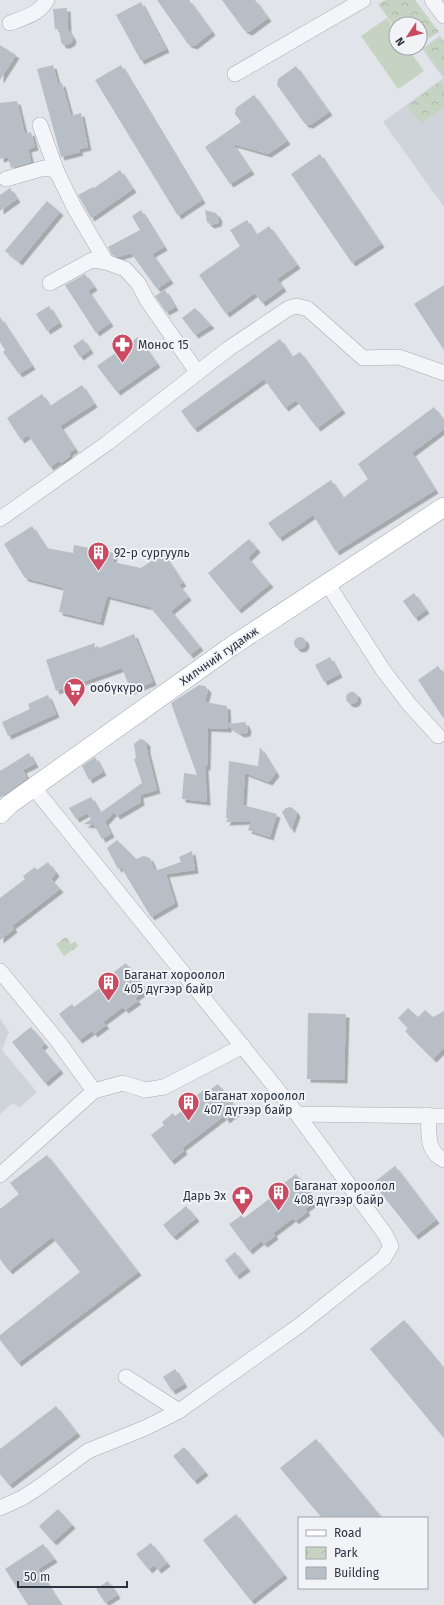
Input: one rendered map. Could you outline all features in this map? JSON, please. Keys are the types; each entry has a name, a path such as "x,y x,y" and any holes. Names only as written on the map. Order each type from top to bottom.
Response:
{"main road":[{"name":"Хилчний гудамж","path":"0,814 10,804 232,646 444,507"}],"street":[{"path":"10,23 35,14 44,6 47,0"},
{"path":"235,74 363,0"},
{"path":"432,0 444,16"},
{"path":"40,125 57,172 74,207 106,262"},
{"path":"6,179 44,168 57,172"},
{"path":"50,283 92,260 106,262 125,269 138,283 197,372"},
{"path":"0,519 106,444 228,349 289,308 297,306 308,309 363,358 399,357 444,373"},
{"path":"327,584 383,670 409,704 438,736"},
{"path":"0,1508 22,1498 39,1487 88,1451 146,1428 180,1411 300,1325 384,1258 391,1246 385,1234 297,1114 34,788"},
{"path":"0,971 57,1040 94,1091"},
{"path":"0,1175 94,1091 124,1083 145,1090 164,1087 243,1046"},
{"path":"297,1114 444,1116"},
{"path":"428,1115 430,1148 436,1157 444,1160"},
{"path":"126,1377 180,1411"}],"shaded area":[{"path":"440,35 444,41 444,207 383,122 443,78 427,56 428,44"},
{"path":"0,1018 9,1032 2,1050 37,1092 19,1108 13,1103 0,1114"}],"green space":[{"path":"385,0 415,0 427,16 388,16 388,18 378,4"},
{"path":"428,17 439,32 428,39"},
{"path":"387,18 388,56 414,56 424,71 398,89 361,36"},
{"path":"440,37 444,42 444,76 428,54 428,46"},
{"path":"441,81 444,86 444,107 421,124 407,106"},
{"path":"66,937 71,944 75,941 78,946 64,956 56,944"}],"building":[{"path":"157,0 189,0 212,32 194,46 188,44"},
{"path":"222,0 255,0 268,18 249,32 244,30"},
{"path":"141,2 166,49 141,61 116,15"},
{"path":"67,8 67,28 73,38 72,42 67,45 63,45 61,42 59,29 55,29 53,9"},
{"path":"0,45 16,55 0,80"},
{"path":"53,65 58,84 62,83 71,116 81,113 88,147 79,149 80,152 61,157 37,69"},
{"path":"121,65 202,200 178,216 95,80"},
{"path":"296,66 329,112 310,125 305,124 277,85 278,79"},
{"path":"254,95 287,141 268,154 233,144 251,171 230,184 205,147 241,122 235,114 236,108"},
{"path":"17,101 25,134 31,132 35,147 28,149 31,162 11,168 8,157 0,159 0,103"},
{"path":"320,154 381,244 352,263 291,174"},
{"path":"120,170 133,189 91,218 78,195 93,187 94,188"},
{"path":"10,188 17,199 0,211 0,195"},
{"path":"47,201 60,212 19,262 5,251"},
{"path":"141,210 164,247 152,254 170,280 157,289 131,253 118,257 112,255 108,247 140,230 132,216"},
{"path":"205,210 216,213 219,218 218,223 211,225 207,222"},
{"path":"247,220 256,235 269,226 297,265 277,279 283,288 262,303 255,293 226,314 199,275 240,246 230,230"},
{"path":"85,274 94,287 88,291 110,323 96,333 65,285"},
{"path":"444,285 444,350 414,304"},
{"path":"165,290 175,307 166,312 155,296"},
{"path":"49,306 59,323 47,331 36,314"},
{"path":"195,308 211,325 195,335 182,318"},
{"path":"0,317 32,366 19,374 3,352 5,350 0,342"},
{"path":"138,337 157,364 117,392 97,366"},
{"path":"83,339 90,350 80,357 73,346"},
{"path":"280,339 292,357 300,352 342,410 317,428 296,400 285,408 264,379 194,429 181,411"},
{"path":"82,385 94,404 60,426 75,449 69,453 70,456 61,463 59,461 50,467 28,435 21,440 7,418 42,394 50,406"},
{"path":"434,407 444,421 444,429 412,453 435,490 336,552 313,515 279,538 268,523 331,480 343,498 368,479 358,464"},
{"name":"92-р сургууль","path":"32,526 46,548 73,553 74,545 114,553 113,562 141,568 163,553 183,583 179,585 188,597 171,611 200,647 190,655 150,607 107,596 100,622 59,612 64,588 25,578 4,544"},
{"path":"249,539 257,549 248,558 270,584 238,610 208,573"},
{"path":"414,593 426,610 415,618 403,601"},
{"path":"134,634 153,682 131,691 122,668 56,691 46,660 95,643 94,650"},
{"path":"298,637 302,637 306,643 302,649 298,649 294,645 294,641"},
{"path":"330,657 339,674 324,682 315,665"},
{"path":"438,666 444,675 444,719 418,680"},
{"path":"199,685 205,686 208,690 205,702 227,706 228,724 245,722 248,728 247,733 241,734 228,726 228,729 208,728 207,767 205,767 207,802 182,799 184,773 197,775 171,703"},
{"path":"350,692 354,692 358,698 354,704 350,704 346,700 346,696"},
{"path":"48,695 56,714 8,736 2,722 30,709 28,704"},
{"path":"140,739 147,743 147,750 157,790 140,795 141,802 117,816 114,812 105,822 111,834 102,839 94,825 84,824 91,819 87,813 76,819 69,808 91,797 100,813 142,783 134,759 136,758 134,744"},
{"path":"260,747 276,773 269,782 245,773 243,805 277,814 270,837 248,830 251,821 226,822 228,818 226,818 229,761 258,766"},
{"path":"29,753 35,764 23,770 27,778 0,798 0,771"},
{"path":"95,757 103,772 89,780 82,766"},
{"path":"291,807 297,814 291,830 282,812 286,808"},
{"path":"117,840 136,859 144,856 150,858 155,871 181,862 179,857 192,851 195,870 166,874 175,903 151,917 121,867 118,869 107,848"},
{"path":"48,862 56,873 51,879 60,889 12,926 14,929 0,940 0,898 25,879 23,876 35,867 37,870"},
{"name":"Баганат хороолол 405 дүгээр байр","path":"126,963 146,990 135,998 138,1001 125,1010 123,1007 103,1022 106,1025 94,1034 92,1031 79,1040 59,1014 72,1004 74,1007 116,976 114,972"},
{"path":"408,1008 418,1017 425,1010 433,1017 444,1011 444,1048 433,1059 405,1031 408,1028 398,1018"},
{"path":"308,1013 346,1014 344,1080 307,1079"},
{"path":"31,1027 45,1044 41,1047 60,1070 45,1083 12,1042"},
{"name":"Баганат хороолол 407 дүгээр байр","path":"218,1084 238,1111 226,1120 224,1116 182,1148 184,1151 171,1161 151,1135 164,1125 162,1122 173,1113 175,1116 195,1101 193,1098 205,1089 207,1092"},
{"path":"47,1155 138,1272 18,1363 0,1340 0,1335 80,1272 52,1237 9,1271 0,1259 0,1209 19,1194 10,1183"},
{"path":"395,1166 436,1220 415,1236 373,1183"},
{"name":"Баганат хороолол 408 дүгээр байр","path":"296,1174 316,1201 305,1209 307,1212 295,1221 293,1218 273,1233 275,1236 264,1244 261,1241 249,1251 229,1224 242,1215 244,1218 286,1186 284,1183"},
{"path":"186,1206 196,1218 173,1237 163,1225"},
{"path":"235,1252 247,1268 236,1276 225,1260"},
{"path":"404,1320 444,1368 444,1438 370,1349"},
{"path":"175,1369 184,1384 172,1391 163,1377"},
{"path":"56,1406 77,1433 9,1485 0,1474 0,1449"},
{"path":"316,1439 381,1517 321,1517 280,1468"},
{"path":"184,1447 205,1472 194,1481 173,1456"},
{"path":"58,1509 72,1525 53,1542 39,1526"},
{"path":"236,1514 284,1575 251,1601 203,1540"},
{"path":"151,1543 167,1563 158,1570 154,1565 149,1570 136,1554"},
{"path":"43,1544 54,1559 38,1569 61,1605 28,1605 5,1569"},
{"path":"108,1581 117,1595 105,1603 96,1589"}],"place":[{"name":"Монос 15","path":"122,364"},
{"name":"92-р сургууль","path":"99,572"},
{"name":"ообүкүро","path":"75,708"},
{"name":"Баганат хороолол 405 дүгээр байр","path":"108,1002"},
{"name":"Баганат хороолол 407 дүгээр байр","path":"189,1122"},
{"name":"Баганат хороолол 408 дүгээр байр","path":"278,1212"},
{"name":"Дарь Эх","path":"242,1216"}]}
